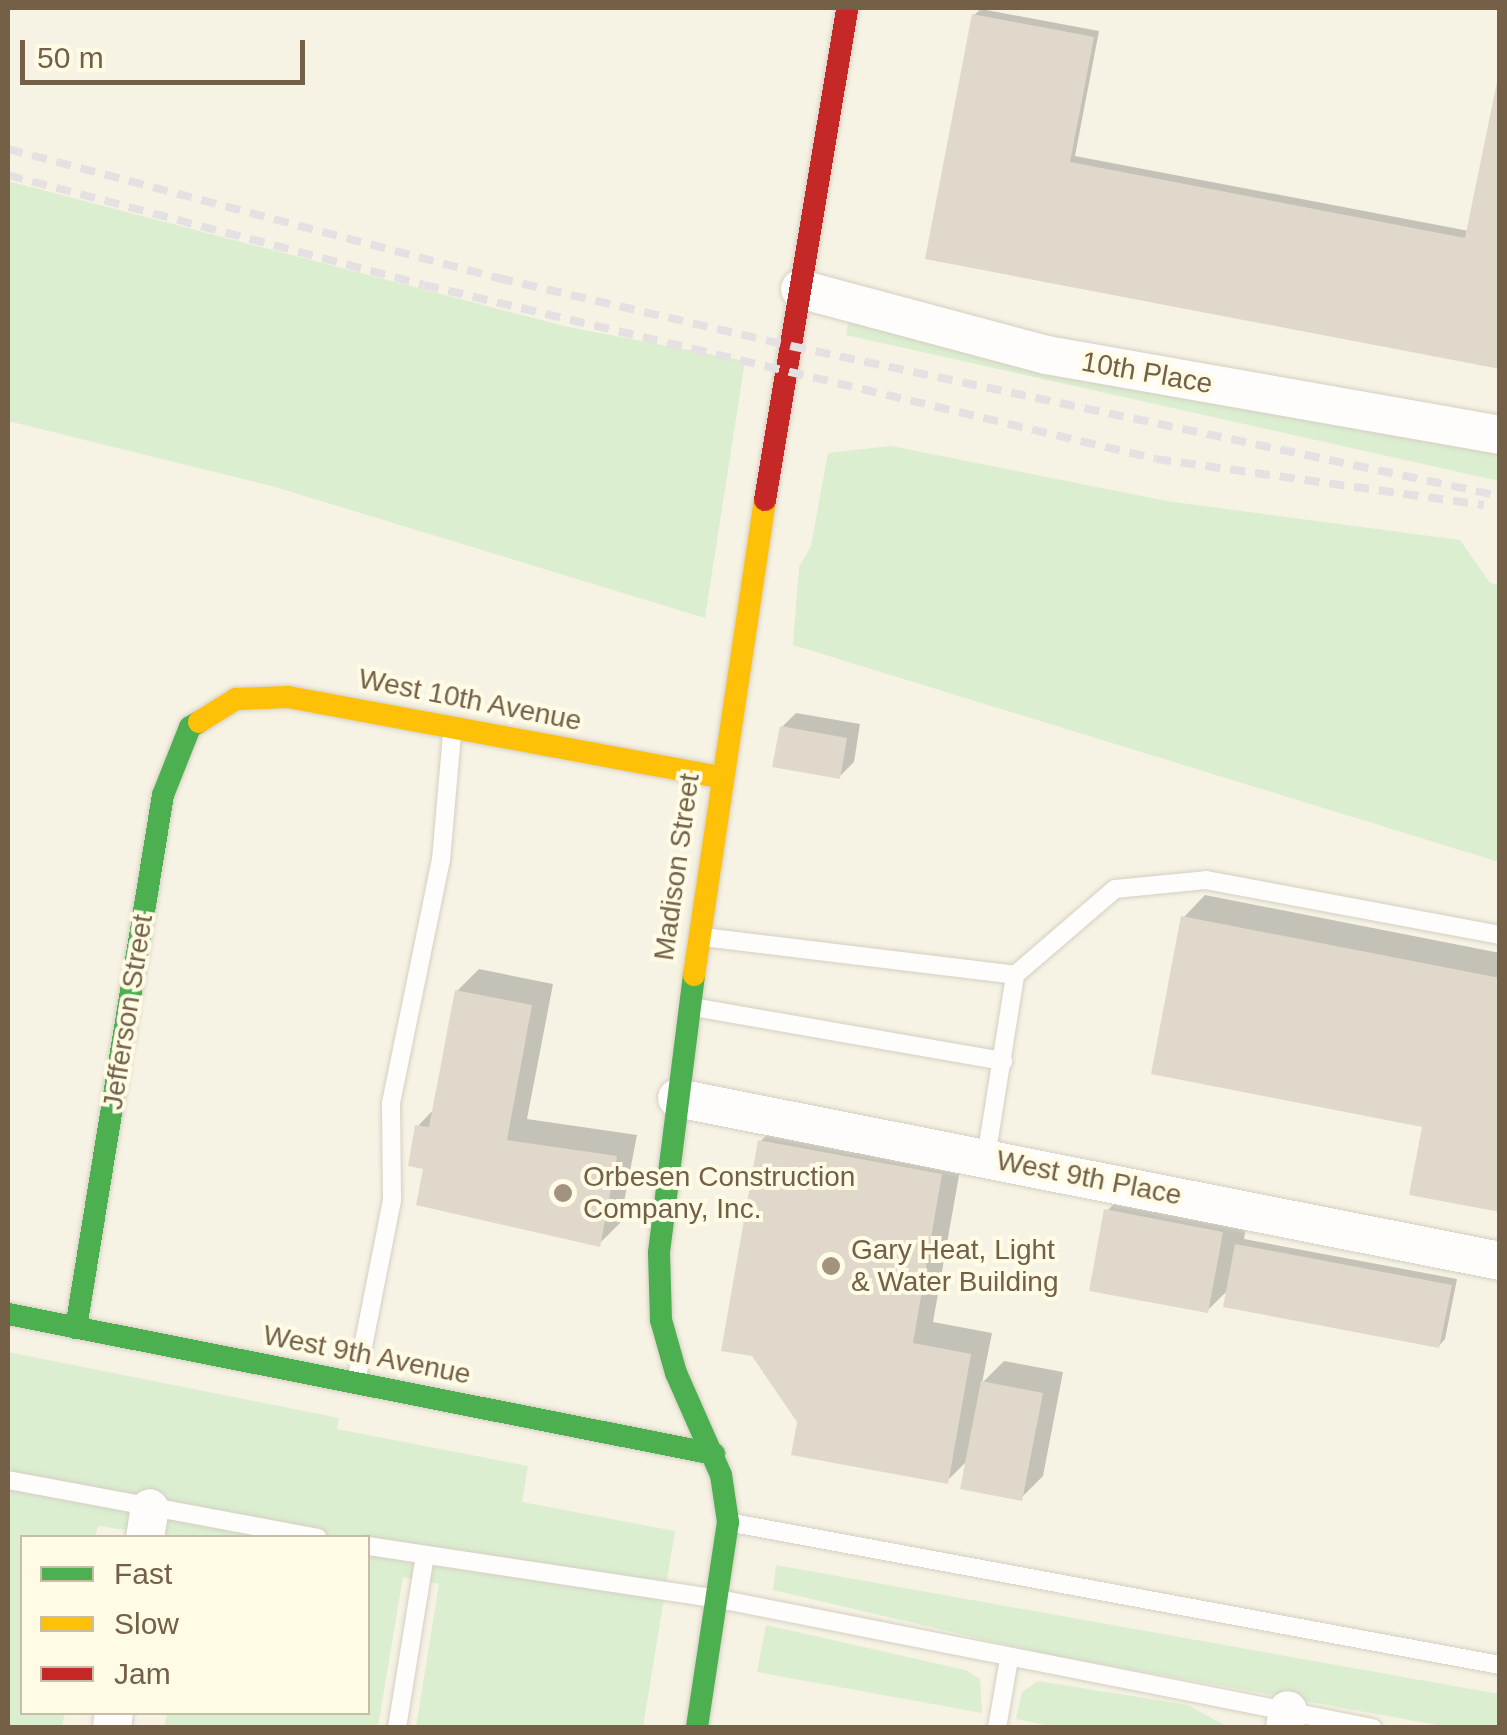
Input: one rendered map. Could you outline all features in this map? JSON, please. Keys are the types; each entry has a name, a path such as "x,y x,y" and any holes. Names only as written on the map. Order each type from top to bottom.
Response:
{"street":[{"name":"Madison Street","path":"697,1728 728,1522 714,1454 676,1373 661,1320 659,1253 719,778 847,8"},
{"name":"10th Place","path":"800,289 1047,355 1500,435"},
{"name":"West 10th Avenue","path":"211,710 236,699 288,698 719,778"},
{"name":"Jefferson Street","path":"76,1328 166,783 177,746 211,710"},
{"name":"West 9th Place","path":"677,1098 1500,1261"},
{"name":"West 9th Avenue","path":"8,1314 714,1454"}],"lane":[{"path":"356,1383 392,1200 391,1103 441,860 452,727"},
{"path":"986,1157 1015,975 1115,889 1206,880 1500,935"},
{"path":"697,936 1015,975"},
{"path":"689,1006 1003,1061"},
{"path":"8,1480 148,1523 284,1535"},
{"path":"728,1522 1500,1665"},
{"path":"370,1546 719,1599 1286,1719 1372,1728"},
{"path":"397,1728 426,1556"},
{"path":"996,1728 1009,1658"}],"green space":[{"path":"8,181 564,326 745,361 705,618 275,487 8,421"},
{"path":"849,319 1499,449 1499,481 846,335"},
{"path":"891,446 1167,501 1460,540 1490,583 1499,585 1499,862 793,645 799,567 811,546 828,453"},
{"path":"8,1352 339,1418 337,1429 528,1466 522,1502 675,1531 643,1727 416,1727 439,1584 403,1577 378,1727 164,1727 167,1715 370,1715 370,1535 163,1535 98,1526 96,1535 20,1535 20,1715 65,1715 62,1727 8,1727"},
{"path":"776,1565 1499,1694 1499,1727 1448,1727 1046,1654 773,1590"},
{"path":"766,1625 965,1670 980,1679 982,1713 757,1672"},
{"path":"1038,1681 1188,1705 1228,1727 1061,1728 1016,1719 1022,1692"}],"building":[{"path":"972,14 1094,37 1070,162 1465,238 1500,67 1500,369 925,259"},
{"path":"780,726 847,738 840,779 772,767"},
{"path":"1181,916 1500,978 1500,1212 1409,1195 1422,1127 1151,1074"},
{"path":"455,990 532,1005 507,1140 617,1156 600,1247 416,1205 423,1169 408,1166 415,1125 429,1127"},
{"name":"Gary Heat, Light & Water Building","path":"758,1140 942,1174 913,1343 971,1354 948,1484 791,1455 797,1422 752,1356 721,1351"},
{"path":"1104,1209 1223,1232 1208,1313 1089,1291"},
{"path":"1235,1244 1452,1285 1439,1348 1223,1307"},
{"path":"981,1381 1043,1393 1022,1501 960,1489"}],"railway":[{"path":"8,149 498,278 791,346 1500,496"},
{"path":"8,175 424,285 1156,459 1484,505"}],"traffic: fast":[{"path":"76,1328 163,795 190,727 199,722"},
{"path":"694,975 659,1253 661,1320 676,1373 721,1475 728,1522 697,1728"},
{"path":"8,1314 714,1454"}],"traffic: slow":[{"path":"694,975 765,500"},
{"path":"199,722 236,699 288,697 719,777"}],"traffic: jam":[{"path":"765,500 847,8"}],"place":[{"name":"Orbesen Construction Company, Inc.","path":"563,1193"},
{"name":"Gary Heat, Light & Water Building","path":"831,1266"}]}
